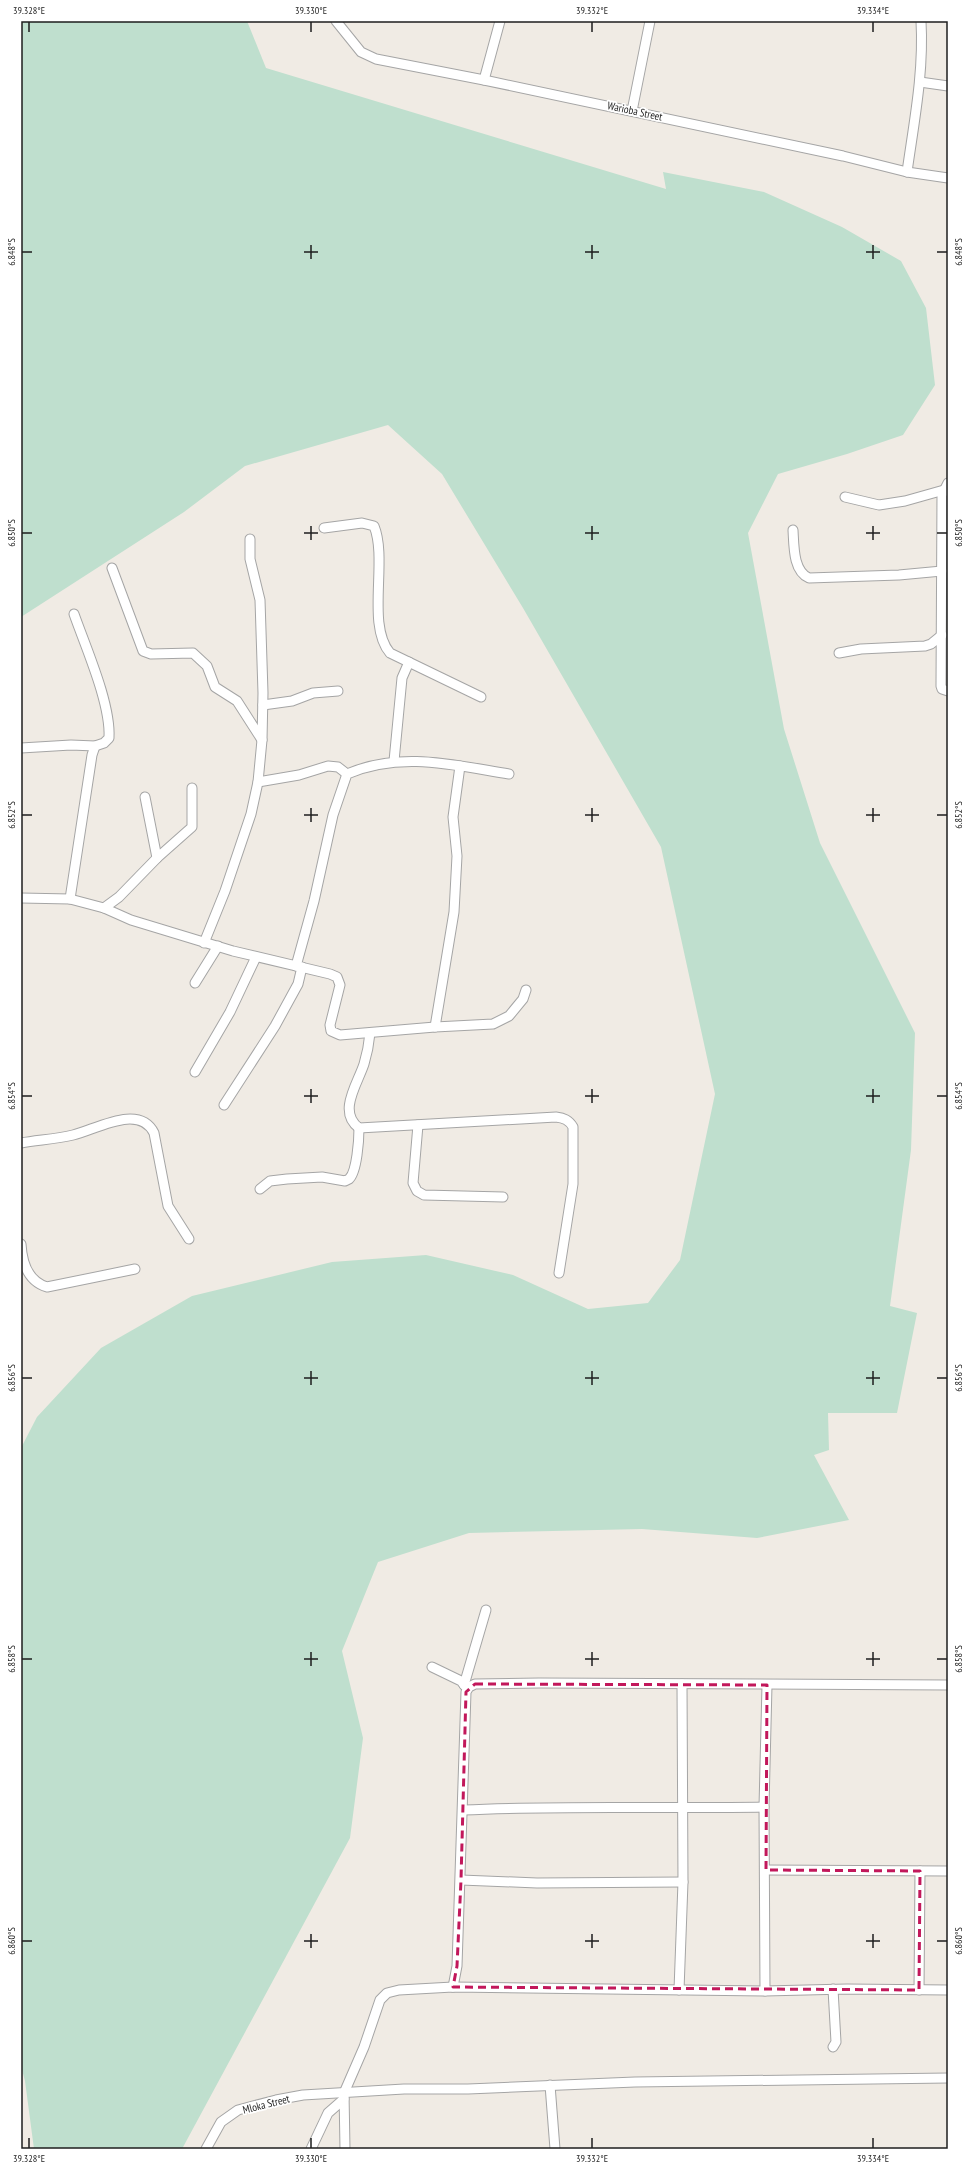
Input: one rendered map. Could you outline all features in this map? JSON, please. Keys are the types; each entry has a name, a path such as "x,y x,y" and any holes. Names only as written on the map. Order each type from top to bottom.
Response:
{"street":[{"name":"Warioba Street","path":"336,21 361,52 376,59 632,111 843,156 907,172 948,178"},
{"path":"484,80 500,21"},
{"path":"632,111 650,21"},
{"path":"907,172 923,52 921,21"},
{"path":"920,82 948,86"},
{"path":"845,497 879,505 905,501 946,486 942,571 941,686 942,689 948,691"},
{"path":"324,528 362,523 374,526 378,542 381,639 384,645 390,653 481,697"},
{"path":"793,530 798,566 802,574 809,578 899,575 942,571"},
{"path":"204,942 225,891 251,814 258,782 262,740 263,705 260,600 250,559 250,539"},
{"path":"112,568 143,651 151,654 193,653 207,666 215,688 237,701 262,740"},
{"path":"21,748 70,745 95,746 104,743 109,738 109,719 96,675 74,614"},
{"path":"839,653 861,649 925,646 931,644 942,635"},
{"path":"394,761 402,678 408,662"},
{"path":"263,705 292,701 313,693 338,691"},
{"path":"70,899 92,755 95,746"},
{"path":"346,774 394,761 423,761 509,774"},
{"path":"258,782 299,775 328,766 338,767 346,774"},
{"path":"435,1026 453,923 456,856 453,817 460,766"},
{"path":"224,1105 275,1026 298,984 299,967 333,815 346,774"},
{"path":"104,908 119,897 157,858 192,826 192,788"},
{"path":"144,797 157,858"},
{"path":"21,898 70,899 104,908 131,920 204,942 256,957 330,974 339,980 340,985 330,1025 333,1033 370,1033 435,1026 493,1024 502,1022 517,1007 523,999 526,990"},
{"path":"195,984 218,946"},
{"path":"195,1072 230,1012 256,957"},
{"path":"370,1033 364,1065 350,1100 351,1121 359,1128 418,1126 556,1117 564,1118 570,1122 573,1127 573,1184 560,1273"},
{"path":"21,1142 84,1133 106,1122 133,1120 149,1124 154,1133 168,1206 189,1239"},
{"path":"418,1126 413,1183 417,1191 424,1195 503,1197"},
{"path":"260,1189 270,1181 322,1177 345,1181 350,1179 354,1171 359,1140 359,1128"},
{"path":"21,1244 25,1269 38,1282 47,1287 135,1269"},
{"path":"453,1987 457,1966 461,1880 466,1687 486,1610"},
{"path":"432,1667 456,1678 466,1687"},
{"path":"466,1687 475,1684 948,1685"},
{"path":"679,1990 683,1882 682,1684"},
{"path":"765,1991 766,1870 764,1807 767,1685"},
{"path":"463,1810 537,1806 683,1808 764,1807"},
{"path":"766,1870 948,1871"},
{"path":"919,1990 920,1871"},
{"path":"461,1880 537,1883 683,1882"},
{"path":"310,2149 328,2113 344,2096 364,2047 380,2000 387,1994 399,1990 453,1987 765,1991 833,1989 948,1990"},
{"path":"833,1989 836,2042 833,2047"},
{"name":"Mloka Street","path":"206,2149 221,2122 238,2110 303,2095 344,2096 550,2085 948,2078"},
{"path":"550,2085 555,2149"},
{"path":"344,2096 345,2149"}],"highlighted area":[{"path":"475,1684 767,1685 766,1870 920,1871 919,1990 453,1987 457,1966 461,1880 466,1692"}],"green space":[{"path":"21,21 247,21 266,68 666,189 663,172 764,192 842,227 901,261 926,308 935,385 903,435 847,454 778,474 748,533 784,729 820,843 915,1033 911,1150 890,1306 917,1313 897,1413 828,1413 829,1450 814,1455 849,1520 757,1538 642,1529 469,1533 378,1562 342,1651 363,1738 350,1838 182,2149 34,2149 25,2081 21,2066 21,1448 37,1417 101,1348 192,1296 332,1262 426,1255 513,1275 588,1309 648,1303 680,1260 715,1094 661,847 523,608 442,474 388,425 245,466 184,512 21,617"}]}
